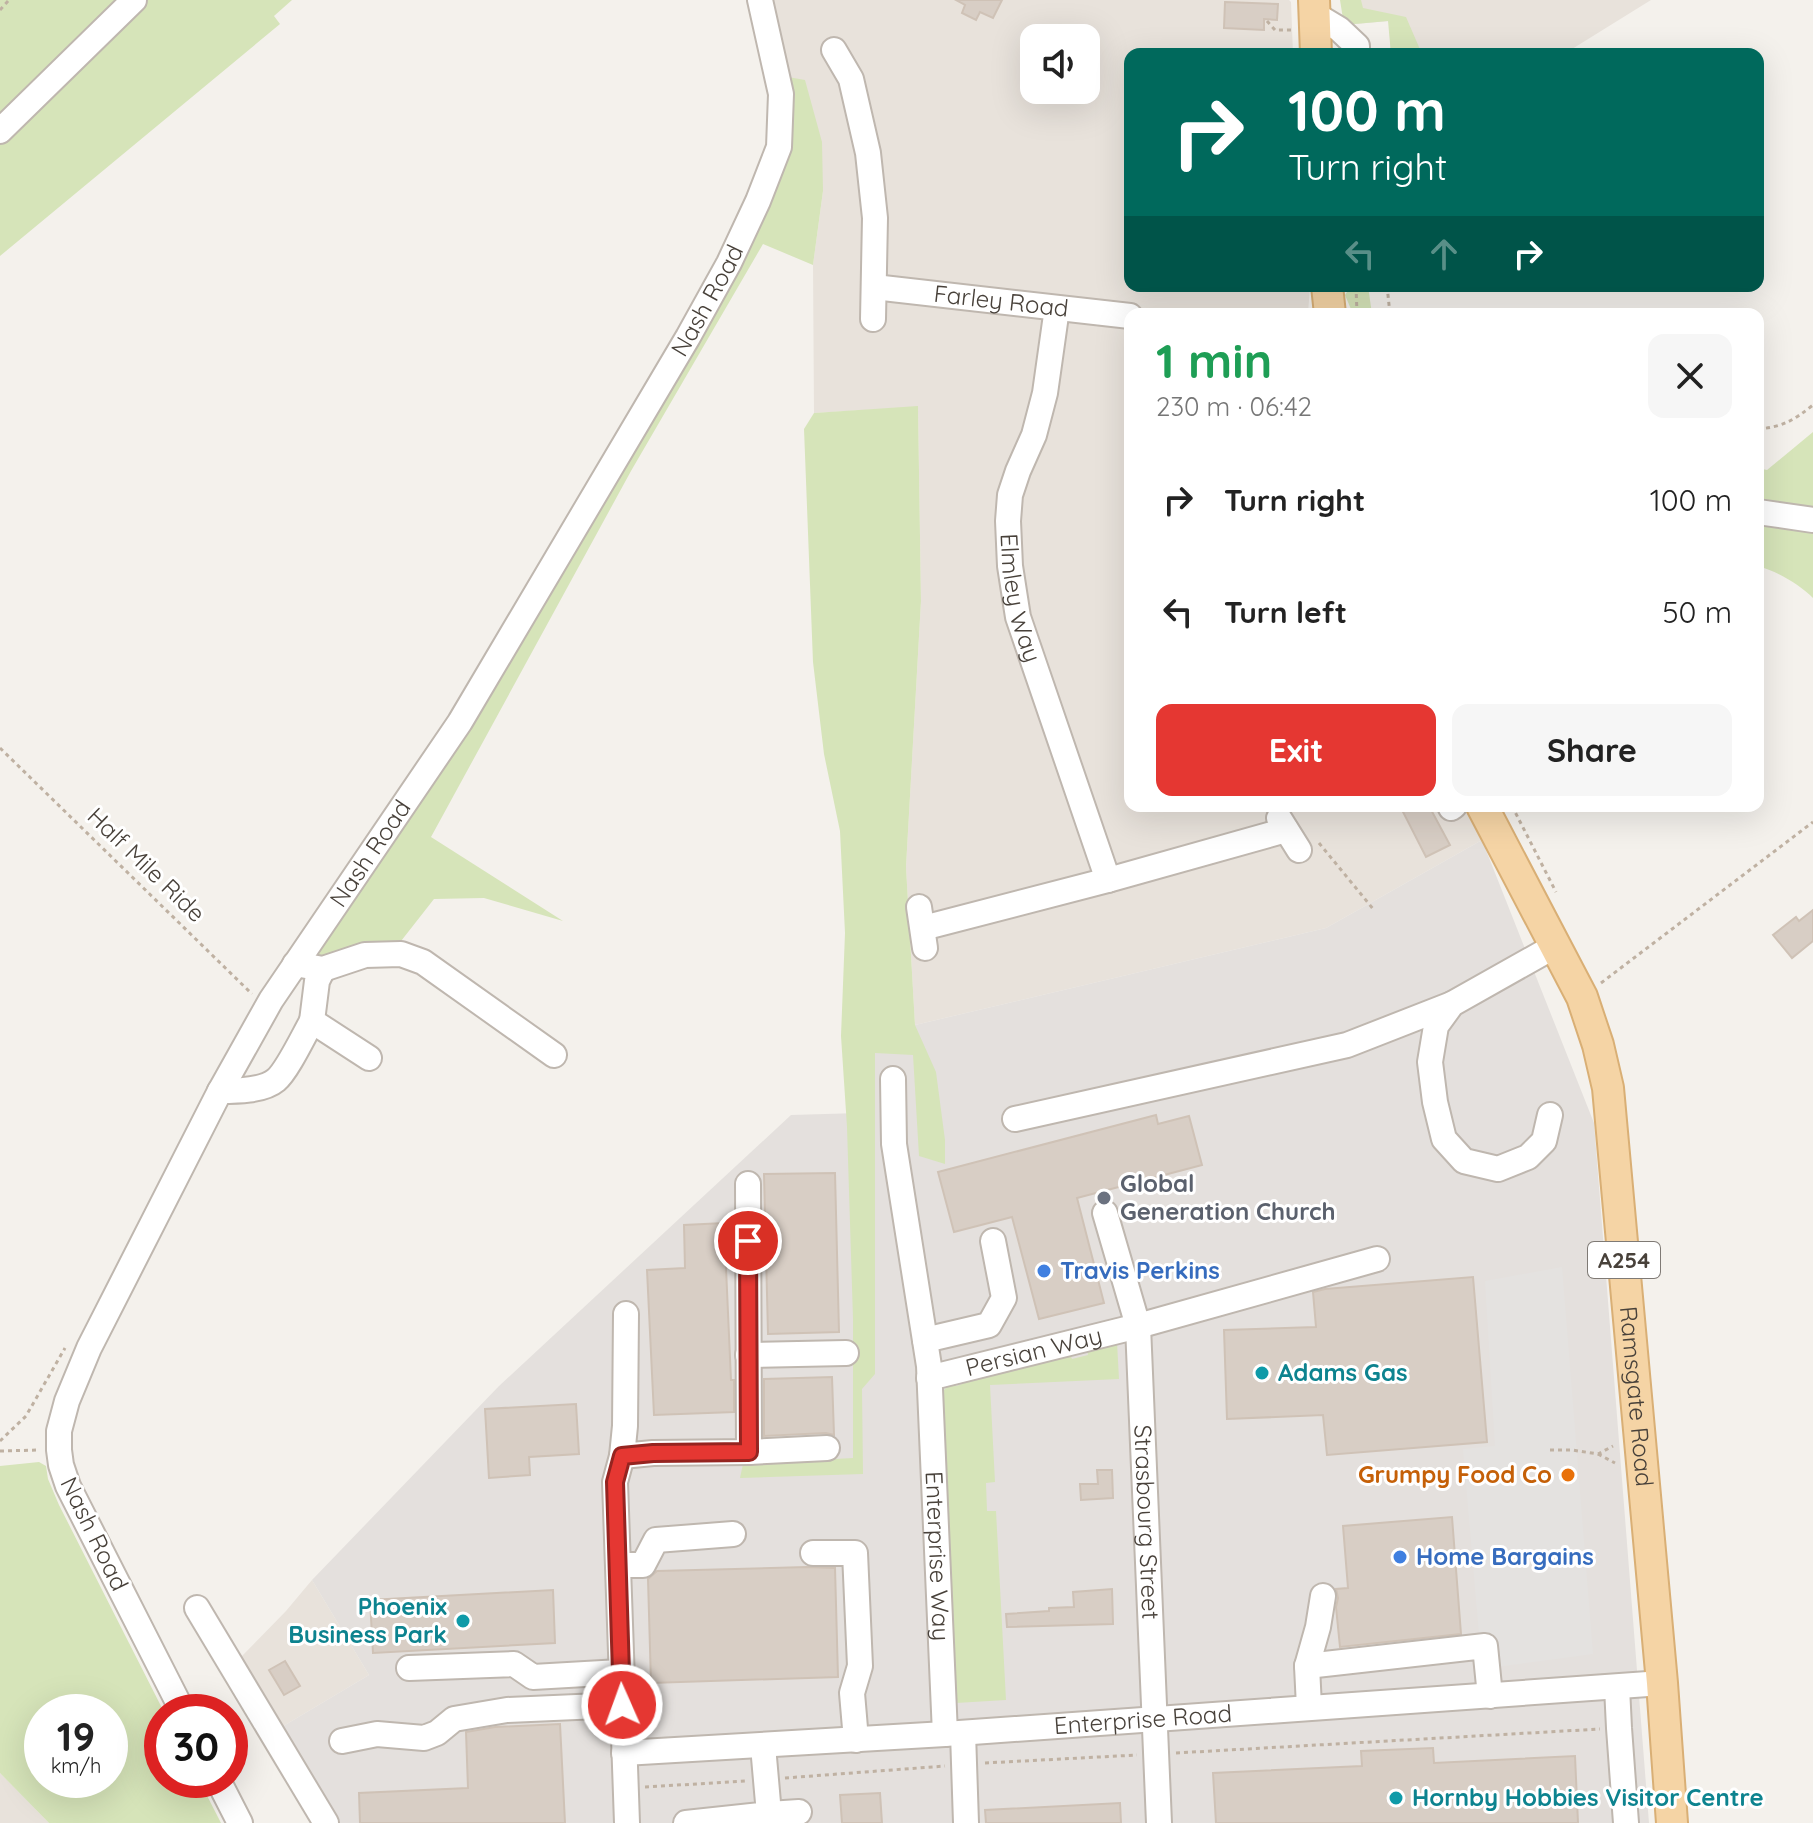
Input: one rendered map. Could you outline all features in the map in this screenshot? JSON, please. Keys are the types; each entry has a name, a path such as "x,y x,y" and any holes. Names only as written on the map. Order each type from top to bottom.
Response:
{"main road":[{"name":"Ramsgate Road","path":"1485,812 1582,997 1608,1088 1672,1823"}],"street":[{"path":"0,131 134,0"},
{"name":"Nash Road","path":"174,1694 68,1486 59,1450 62,1416 89,1348 220,1091 271,1000 460,722 729,263 779,147 781,94 760,0"},
{"path":"1314,24 1339,29 1357,48"},
{"path":"834,50 851,79 868,153 875,218 873,319"},
{"name":"Farley Road","path":"874,287 1124,315"},
{"name":"Elmley Way","path":"1057,308 1045,393 1034,435 1010,495 1010,566 1018,617 1108,880"},
{"path":"1764,513 1813,520"},
{"path":"922,928 1296,835"},
{"path":"1015,1119 1347,1045 1452,1004 1555,946"},
{"path":"295,964 323,969 365,955 401,954 423,962 554,1055"},
{"path":"220,1091 249,1090 275,1081 312,1021 317,981 323,969"},
{"path":"1452,1004 1436,1026 1430,1062 1444,1139 1464,1161 1498,1169 1528,1157 1544,1141 1550,1115"},
{"path":"312,1021 369,1058"},
{"name":"Enterprise Way","path":"893,1079 894,1144 929,1378 954,1734 964,1765 966,1823"},
{"path":"748,1184 749,1452"},
{"name":"Strasbourg Street","path":"1105,1213 1138,1326 1159,1823"},
{"path":"925,1340 989,1325 1004,1298 993,1241"},
{"name":"Persian Way","path":"929,1378 1138,1326 1377,1259"},
{"path":"626,1314 625,1426 615,1482 627,1823"},
{"path":"748,1355 846,1353"},
{"path":"622,1456 827,1448"},
{"path":"618,1565 643,1565 656,1540 733,1534"},
{"path":"813,1553 855,1553 860,1666 852,1693 856,1740"},
{"path":"1309,1707 1307,1666 1323,1596"},
{"path":"197,1608 326,1823"},
{"path":"1307,1666 1485,1646 1490,1696"},
{"path":"409,1668 514,1664 533,1677 620,1672"},
{"name":"Enterprise Road","path":"624,1753 954,1734 1662,1683"},
{"path":"1617,1687 1626,1823"},
{"path":"342,1741 377,1734 424,1738 437,1733 454,1719 507,1710 622,1705"},
{"path":"763,1746 769,1814"},
{"path":"227,1798 240,1823"},
{"path":"686,1823 799,1812"}],"path":[{"path":"0,10 9,0"},
{"path":"1267,21 1275,30 1314,24"},
{"path":"1764,429 1776,428 1795,419 1813,405"},
{"name":"Half Mile Ride","path":"0,748 255,997 271,1000"},
{"path":"1582,997 1813,822"},
{"path":"1296,835 1374,910"},
{"path":"1598,1454 1613,1446"},
{"path":"0,1451 59,1450"},
{"path":"1550,1450 1598,1454 1615,1463"},
{"path":"626,1788 964,1765 1619,1728"}],"shaded area":[{"path":"768,0 1289,0 1293,48 1124,48 1124,292 1310,292 1308,308 1124,308 1124,812 1471,812 1482,840 1326,928 915,1025 906,867 921,601 918,407 814,413 813,265 823,191"},
{"path":"1343,0 1651,0 1574,48 1391,48 1389,21 1344,25"},
{"path":"1482,840 1594,1123 1649,1823 332,1823 280,1728 369,1675 312,1580 499,1386 791,1115 859,1113 862,1042 915,1025 1326,928"},
{"path":"1562,1267 1593,1654 1482,1669 1463,1449 1495,1446 1485,1281"},
{"path":"312,1580 369,1675 280,1728 241,1663 242,1656"},
{"path":"0,1773 49,1823 0,1823"}],"green space":[{"path":"0,0 292,0 274,16 280,24 0,256"},
{"path":"1340,0 1361,0 1363,8 1406,17 1419,48 1390,48 1388,21 1344,25"},
{"path":"788,77 805,80 822,142 823,191 813,265 763,244 631,471 431,837 563,921 484,898 434,899 394,950 313,958 754,233"},
{"path":"1347,292 1369,292 1371,308 1350,308 1345,295"},
{"path":"918,406 921,601 906,867 915,1025 936,1072 945,1164 919,1156 913,1055 875,1053 875,1374 862,1389 863,1474 740,1478 743,1464 853,1458 853,1319 841,1036 845,933 840,831 824,754 813,662 804,429 814,413"},
{"path":"1813,432 1813,598 1787,579 1764,568 1764,469"},
{"path":"1117,1342 1119,1379 990,1385 995,1482 986,1483 987,1511 996,1511 1006,1700 956,1703 943,1391 955,1383 956,1386 962,1381 1070,1354 1072,1359 1088,1355 1087,1350"},
{"path":"39,1462 46,1466 59,1505 155,1694 144,1694 144,1798 208,1798 221,1823 49,1823 24,1798 128,1798 128,1694 24,1694 24,1797 0,1773 0,1466"}],"building":[{"path":"956,0 1002,0 993,18 980,12 976,20 962,13 965,5"},
{"path":"1225,2 1278,4 1277,20 1264,19 1264,30 1224,28"},
{"path":"1403,812 1432,812 1450,845 1426,857"},
{"path":"1813,910 1813,941 1792,958 1773,935 1796,917 1799,921"},
{"path":"1156,1115 1158,1124 1189,1116 1202,1165 1077,1198 1104,1303 1039,1319 1012,1217 954,1232 938,1172"},
{"path":"835,1173 839,1332 768,1334 764,1174"},
{"path":"724,1223 734,1412 654,1415 647,1270 685,1268 684,1225"},
{"path":"1473,1277 1487,1442 1327,1455 1323,1415 1227,1419 1224,1330 1316,1327 1313,1292 1325,1289"},
{"path":"832,1377 834,1435 764,1436 764,1379"},
{"path":"576,1404 579,1454 529,1457 530,1475 489,1478 485,1409"},
{"path":"1097,1470 1112,1470 1113,1498 1081,1500 1080,1484 1098,1484"},
{"name":"Home Bargains","path":"1452,1517 1461,1634 1340,1647 1336,1589 1348,1588 1343,1526"},
{"path":"835,1568 838,1677 651,1683 648,1579 657,1571"},
{"path":"1112,1589 1113,1624 1007,1627 1006,1614 1074,1607 1073,1592"},
{"name":"Phoenix Business Park","path":"553,1590 555,1643 373,1653 370,1600"},
{"path":"285,1661 300,1686 284,1695 269,1670"},
{"path":"560,1724 565,1823 360,1823 359,1793 468,1788 466,1732 495,1727"},
{"name":"Hornby Hobbies Visitor Centre","path":"1433,1748 1434,1763 1575,1756 1578,1823 1216,1823 1213,1773 1362,1766 1361,1751"},
{"path":"880,1793 882,1823 842,1823 840,1795"},
{"path":"1120,1803 1121,1823 986,1823 985,1810"}],"place":[{"name":"Global Generation Church","path":"1104,1198"},
{"name":"Travis Perkins","path":"1044,1271"},
{"name":"Adams Gas","path":"1262,1373"},
{"name":"Grumpy Food Co","path":"1568,1475"},
{"name":"Home Bargains","path":"1400,1557"},
{"name":"Phoenix Business Park","path":"463,1621"},
{"name":"Hornby Hobbies Visitor Centre","path":"1396,1798"}],"route":[{"path":"622,1705 615,1482 622,1456 749,1452 748,1241"}]}
